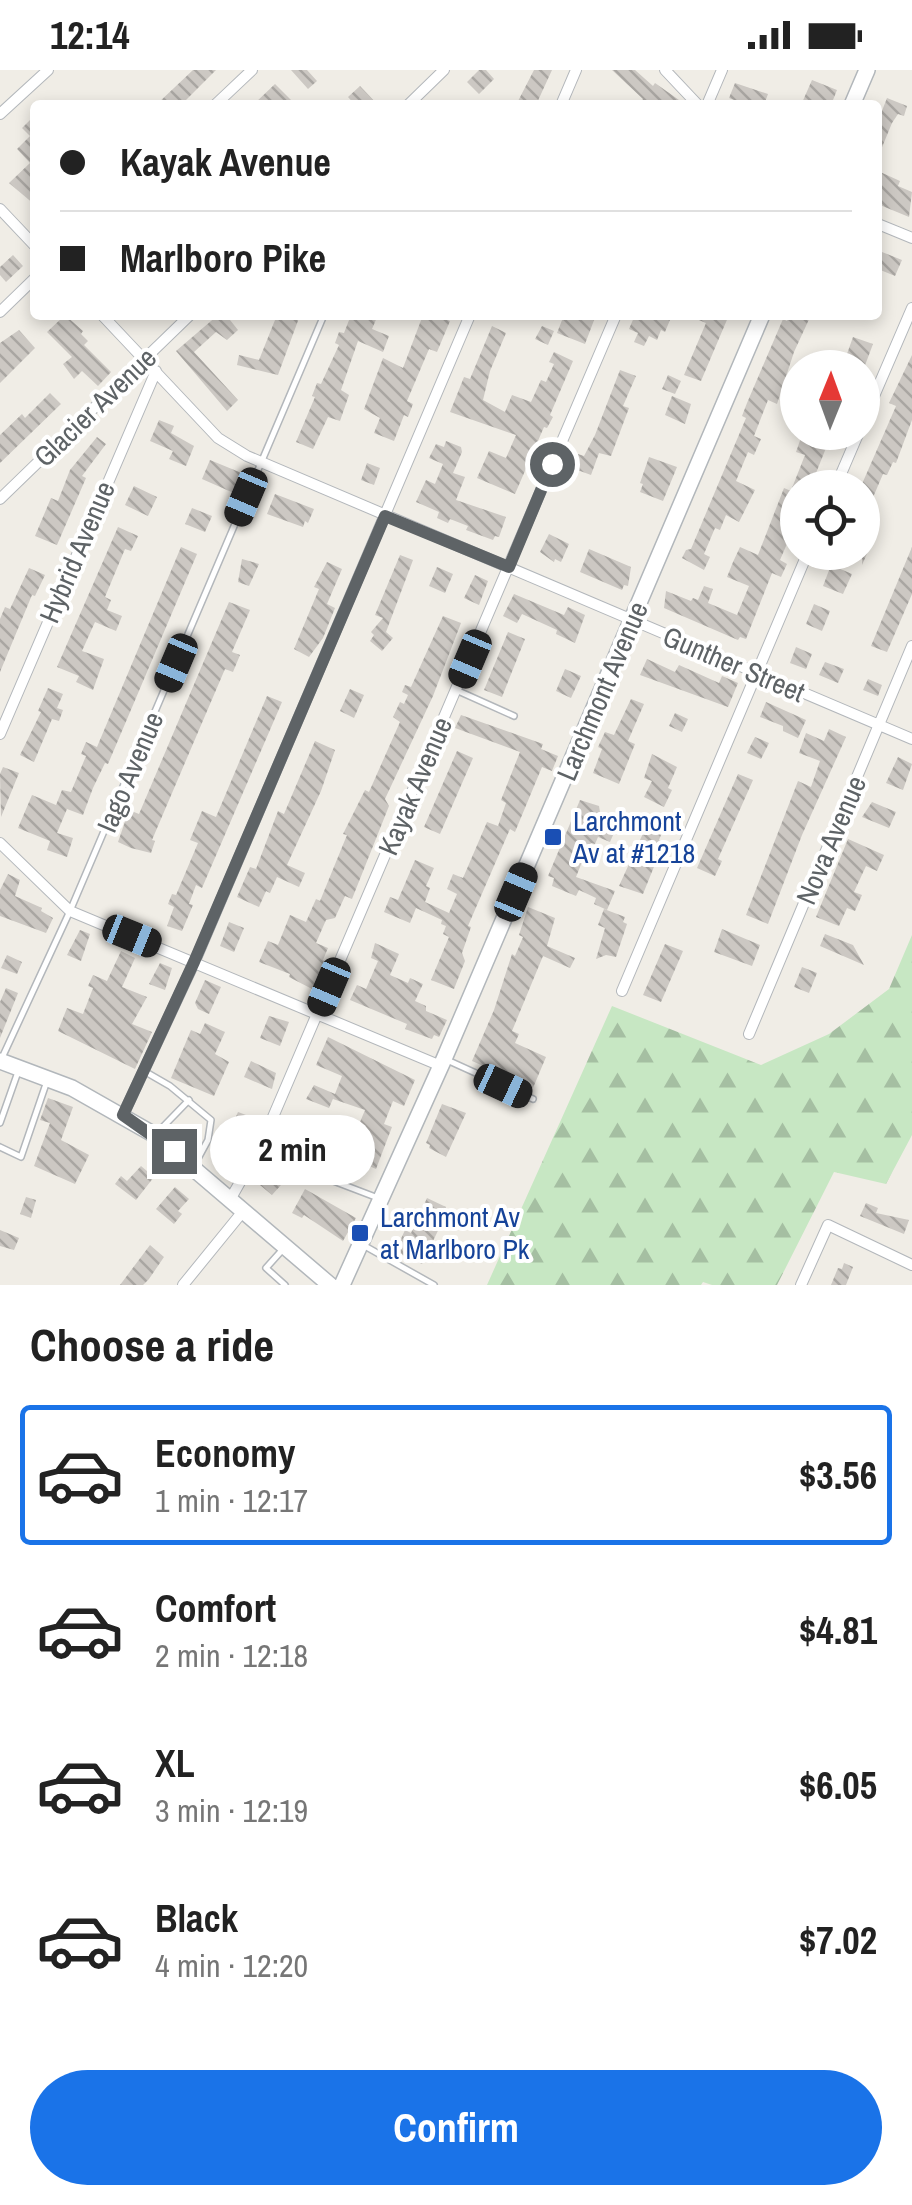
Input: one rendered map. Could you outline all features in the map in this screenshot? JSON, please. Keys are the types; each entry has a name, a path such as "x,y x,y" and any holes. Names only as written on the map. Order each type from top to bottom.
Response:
{"street":[{"path":"0,114 48,70"},
{"path":"221,100 252,70"},
{"path":"415,100 444,70"},
{"path":"562,100 576,70"},
{"path":"665,70 693,100"},
{"path":"709,100 722,70"},
{"path":"854,100 867,70"},
{"path":"0,209 30,241"},
{"path":"882,226 912,238"},
{"path":"0,312 30,283"},
{"path":"880,382 912,308"},
{"name":"Gunther Street","path":"107,320 222,442 385,516 912,739"},
{"name":"Glacier Avenue","path":"0,499 185,320"},
{"path":"123,1115 194,962 468,320"},
{"name":"Kayak Avenue","path":"182,1285 237,1204 614,320"},
{"name":"Larchmont Avenue","path":"342,1285 442,1062 760,320"},
{"name":"Hybrid Avenue","path":"0,734 156,371"},
{"path":"622,991 800,570"},
{"name":"Nova Avenue","path":"749,1034 912,646"},
{"path":"0,843 70,912 442,1062"},
{"path":"0,1061 48,1078 123,1115 155,1136 323,1282"},
{"path":"801,1285 828,1225 912,1265"}],"lane":[{"name":"Iago Avenue","path":"0,1061 70,912 322,320"},
{"path":"456,690 514,716"},
{"path":"442,1062 533,1099"},
{"path":"0,1123 19,1068"},
{"path":"144,1070 211,1120 208,1140 194,1166"},
{"path":"0,1148 20,1157 48,1078"},
{"path":"155,1136 189,1100"},
{"path":"315,1174 381,1199"},
{"path":"360,1244 434,1285"},
{"path":"285,1285 266,1268 286,1246"}],"green space":[{"path":"912,935 912,1135 886,1184 834,1172 777,1285 487,1285 612,1006 761,1065 829,1034 889,989"}],"building":[{"path":"193,70 216,70 186,100 161,100"},
{"path":"291,70 307,70 317,81 308,89"},
{"path":"479,70 486,70 494,79 479,94 467,82"},
{"path":"534,70 552,70 538,100 519,100"},
{"path":"612,70 635,70 653,86 655,83 679,100 643,99"},
{"path":"812,80 837,90 833,100 803,100"},
{"path":"735,83 768,94 766,100 729,98"},
{"path":"275,84 291,100 258,100"},
{"path":"360,86 373,100 351,100 348,97"},
{"path":"887,98 907,106 904,116 898,114 892,123 882,147 882,111"},
{"path":"30,120 30,136 22,128"},
{"path":"30,136 30,163 17,149"},
{"path":"30,163 30,201 9,183"},
{"path":"882,173 912,192 909,217 882,206"},
{"path":"882,252 902,260 895,276 882,271"},
{"path":"13,255 23,266 6,282 0,267"},
{"path":"60,320 71,320 83,331 81,334 88,341 84,345 111,372 98,386 82,371 74,379 63,364 72,357 47,332"},
{"path":"212,320 230,320 238,330 227,340 216,332 194,352 238,400 227,411 176,351"},
{"path":"275,320 298,320 278,375 237,365 239,355 259,360"},
{"path":"349,320 376,320 372,329 389,336 383,352 358,341 341,390 349,395 340,421 328,417 313,449 296,442 317,383 321,384 339,345 335,343 339,332 344,333"},
{"path":"421,320 450,321 437,352 429,349 407,401 413,404 394,441 374,433 380,418 364,409 383,358 403,368"},
{"path":"562,320 594,320 585,344 557,333"},
{"path":"633,320 670,320 665,332 661,330 657,340 649,336 644,346 634,342 638,333 629,329"},
{"path":"699,320 727,320 701,381 684,375 706,323"},
{"path":"785,320 809,320 795,350 780,350 777,404 768,400 754,436 761,439 754,455 748,452 736,481 755,490 739,522 726,515 720,530 715,528 704,554 710,557 704,570 682,558 691,549 746,418 742,416"},
{"path":"492,326 506,333 483,400 505,412 512,395 531,402 541,380 546,382 554,364 549,362 554,352 573,361 550,415 553,417 544,427 515,494 477,478 489,451 506,458 516,435 450,412 464,377 470,379"},
{"path":"542,326 554,331 548,345 535,339"},
{"path":"19,330 35,348 0,383 0,343"},
{"path":"853,337 873,344 871,350 848,350"},
{"path":"912,355 912,420 896,463 880,481 880,470 868,470 896,406 889,403"},
{"path":"620,370 636,376 623,406 629,408 611,456 599,453 591,475 572,468 578,454 584,456 595,435"},
{"path":"668,375 681,381 675,394 662,389"},
{"path":"50,393 61,404 0,463 0,435 22,414 25,418"},
{"path":"672,396 691,404 685,424 665,415"},
{"path":"159,420 174,426 171,433 194,446 186,466 169,459 173,451 150,441"},
{"path":"97,437 106,444 82,476 86,478 57,545 35,536 51,498 58,501 70,470"},
{"path":"446,441 461,447 462,452 453,473 465,477 456,500 506,517 499,537 493,540 450,519 448,523 437,518 439,512 416,502 426,480 435,484 443,464 429,458 436,444 444,447"},
{"path":"825,450 817,470 799,470 805,455 796,452"},
{"path":"649,457 677,467 663,501 640,492"},
{"path":"210,460 244,474 236,494 202,479"},
{"path":"367,463 380,468 374,485 361,480"},
{"path":"134,486 157,497 148,516 125,505"},
{"path":"275,494 314,509 308,523 305,521 303,527 267,514"},
{"path":"780,498 780,570 784,570 781,577 772,573 746,639 738,640 664,608 666,591 691,601 698,600 704,586 713,589 708,603 737,615 749,586 727,577 740,547 758,555"},
{"path":"192,508 212,516 205,532 185,524"},
{"path":"118,527 138,536 131,551 125,549 105,597 111,600 107,610 122,616 116,631 95,622 82,651 104,659 93,690 76,682 79,676 57,667"},
{"path":"549,534 569,544 561,562 554,562 540,552"},
{"path":"181,547 197,554 108,764 105,763 83,815 67,809 57,833 73,838 67,857 47,850 50,841 18,828 32,795 56,805 62,790 71,792 86,756 81,754 86,742 97,747"},
{"path":"912,547 912,594 887,652 871,646"},
{"path":"589,549 631,567 628,586 624,585 622,590 580,572"},
{"path":"400,555 413,560 386,632 393,638 382,651 370,641 374,635 371,632 383,618 375,615"},
{"path":"242,559 259,564 249,586 238,582"},
{"path":"327,562 342,569 327,604 335,608 323,638 309,657 294,649 319,589 314,587"},
{"path":"437,567 453,574 445,593 429,586"},
{"path":"29,568 45,575 35,596 32,595 0,672 0,619 5,607 10,609"},
{"path":"829,570 852,574 843,594 823,586"},
{"path":"475,575 488,581 479,605 464,598"},
{"path":"514,594 564,615 568,607 585,615 575,643 522,614 517,623 503,616"},
{"path":"229,602 250,610 232,652 240,655 233,672 225,669 152,840 155,841 151,853 131,848 118,842 129,810 139,814"},
{"path":"814,604 830,611 822,631 806,624"},
{"path":"443,616 461,623 433,696 385,799 389,806 352,899 345,896 335,918 326,920 316,943 328,948 314,990 289,977 290,974 259,962 268,941 278,945 290,915 306,922 316,899 320,901 347,835 343,834 365,790 369,792 400,722 393,717 408,695 402,692 405,685 411,687"},
{"path":"508,632 525,639 502,697 484,690"},
{"path":"796,647 812,654 806,669 790,663"},
{"path":"647,659 675,672 679,665 719,683 722,676 738,683 728,707 640,675"},
{"path":"825,662 844,669 838,683 819,675"},
{"path":"565,669 581,676 571,698 556,691"},
{"path":"868,679 882,685 878,696 863,690"},
{"path":"48,688 63,694 57,708 63,710 59,721 52,719 34,762 20,755"},
{"path":"350,689 364,695 354,718 340,711"},
{"path":"267,696 282,702 202,888 196,885 182,931 167,926 174,907 168,904 172,894 176,895 198,843 190,840 202,811 216,817"},
{"path":"631,699 644,704 628,741 635,744 619,784 593,773 605,732 614,735"},
{"path":"766,702 806,720 798,738 783,731 783,726 760,717"},
{"path":"675,713 688,719 682,732 669,726"},
{"path":"461,715 543,744 541,749 558,756 552,771 542,767 515,832 510,829 468,926 471,927 462,953 465,961 454,989 431,980 449,937 443,934 446,926 441,924 442,920 416,908 410,923 384,912 390,897 398,900 415,860 434,868 426,886 430,888 425,902 449,913 457,894 447,889 453,874 463,878 487,822 498,826 506,803 501,800 520,752 455,728"},
{"path":"829,729 846,737 768,924 746,915 798,781 811,787 820,761 799,753 806,733 824,741"},
{"path":"755,737 769,743 761,759 747,753"},
{"path":"315,741 335,750 287,865 305,873 299,887 277,877 259,907 237,897 250,867 256,869 278,811 284,814"},
{"path":"457,751 473,758 440,834 424,827"},
{"path":"652,754 677,767 664,807 644,797 652,781 644,778"},
{"path":"898,757 912,764 903,790 886,783"},
{"path":"3,767 19,773 1,817 0,774"},
{"path":"738,774 753,780 718,859 722,861 715,876 697,868"},
{"path":"580,800 620,819 610,842 598,837 595,844 591,843 576,877 615,891 607,910 594,904 596,898 579,890 576,896 552,886 554,878 548,876"},
{"path":"872,802 896,812 889,828 862,817"},
{"path":"645,829 661,835 659,840 664,842 643,894 619,886"},
{"path":"848,839 884,855 877,871 866,866 854,892 862,895 855,911 847,908 839,926 816,917"},
{"path":"8,874 20,880 15,896 42,908 53,918 46,933 0,916 0,890"},
{"path":"528,907 555,918 547,946 575,958 570,968 543,956 512,1031 519,1034 515,1043 546,1057 533,1088 472,1061 512,954 515,956 523,937 519,935"},
{"path":"604,909 625,917 623,922 627,924 616,957 596,959 605,928 598,925"},
{"path":"229,922 244,928 234,952 220,946"},
{"path":"722,929 760,945 752,966 714,952"},
{"path":"80,930 90,934 81,961 67,955"},
{"path":"825,934 853,945 864,965 820,946"},
{"path":"375,943 399,954 390,975 423,984 415,1001 447,1020 439,1037 434,1035 432,1039 405,1029 407,1024 350,1000 357,985 366,989 378,961 371,958"},
{"path":"665,944 683,951 661,1002 643,995"},
{"path":"121,951 135,958 122,987 147,997 132,1024 152,1032 135,1069 58,1031 67,1008 83,1014 93,988 88,986 93,975 107,981"},
{"path":"7,955 22,962 17,974 1,968"},
{"path":"160,963 172,968 165,990 149,984"},
{"path":"802,967 817,973 809,993 794,987"},
{"path":"205,980 221,987 209,1014 195,1003"},
{"path":"6,988 18,993 0,1038 0,1002"},
{"path":"269,1016 289,1022 280,1046 260,1038"},
{"path":"205,1023 225,1032 215,1054 229,1062 214,1096 171,1078 191,1030 200,1034"},
{"path":"328,1037 415,1080 404,1106 393,1101 384,1124 392,1127 376,1169 360,1162 363,1155 339,1145 343,1135 353,1139 365,1110 333,1099 342,1076 316,1065"},
{"path":"251,1061 276,1073 272,1089 244,1077"},
{"path":"314,1085 335,1094 329,1108 306,1099"},
{"path":"48,1098 73,1107 61,1140 89,1155 75,1184 34,1166 50,1123 40,1120"},
{"path":"442,1104 466,1113 446,1157 426,1143"},
{"path":"238,1112 259,1120 260,1125 241,1162 220,1153"},
{"path":"293,1129 315,1139 308,1154 286,1144"},
{"path":"141,1166 154,1177 136,1200 115,1184 121,1176 127,1181"},
{"path":"277,1166 289,1176 272,1195 260,1185"},
{"path":"175,1187 189,1199 178,1211 182,1214 174,1224 156,1209"},
{"path":"305,1189 356,1218 343,1241 304,1215 302,1218 292,1213"},
{"path":"26,1197 36,1200 31,1218 20,1214"},
{"path":"427,1198 446,1207 422,1264 395,1252 405,1230 411,1233"},
{"path":"866,1203 878,1208 876,1213 909,1220 904,1234 860,1216"},
{"path":"0,1230 19,1238 14,1250 0,1246"},
{"path":"150,1245 164,1257 149,1279 143,1285 120,1285"},
{"path":"844,1263 853,1267 846,1285 831,1285 838,1268 842,1269"}],"place":[{"name":"Larchmont Av at #1218","path":"553,837"},
{"name":"Larchmont Av at Marlboro Pk","path":"360,1233"}],"route":[{"path":"174,1151 123,1115 194,962 385,516 509,567 552,464"}]}
